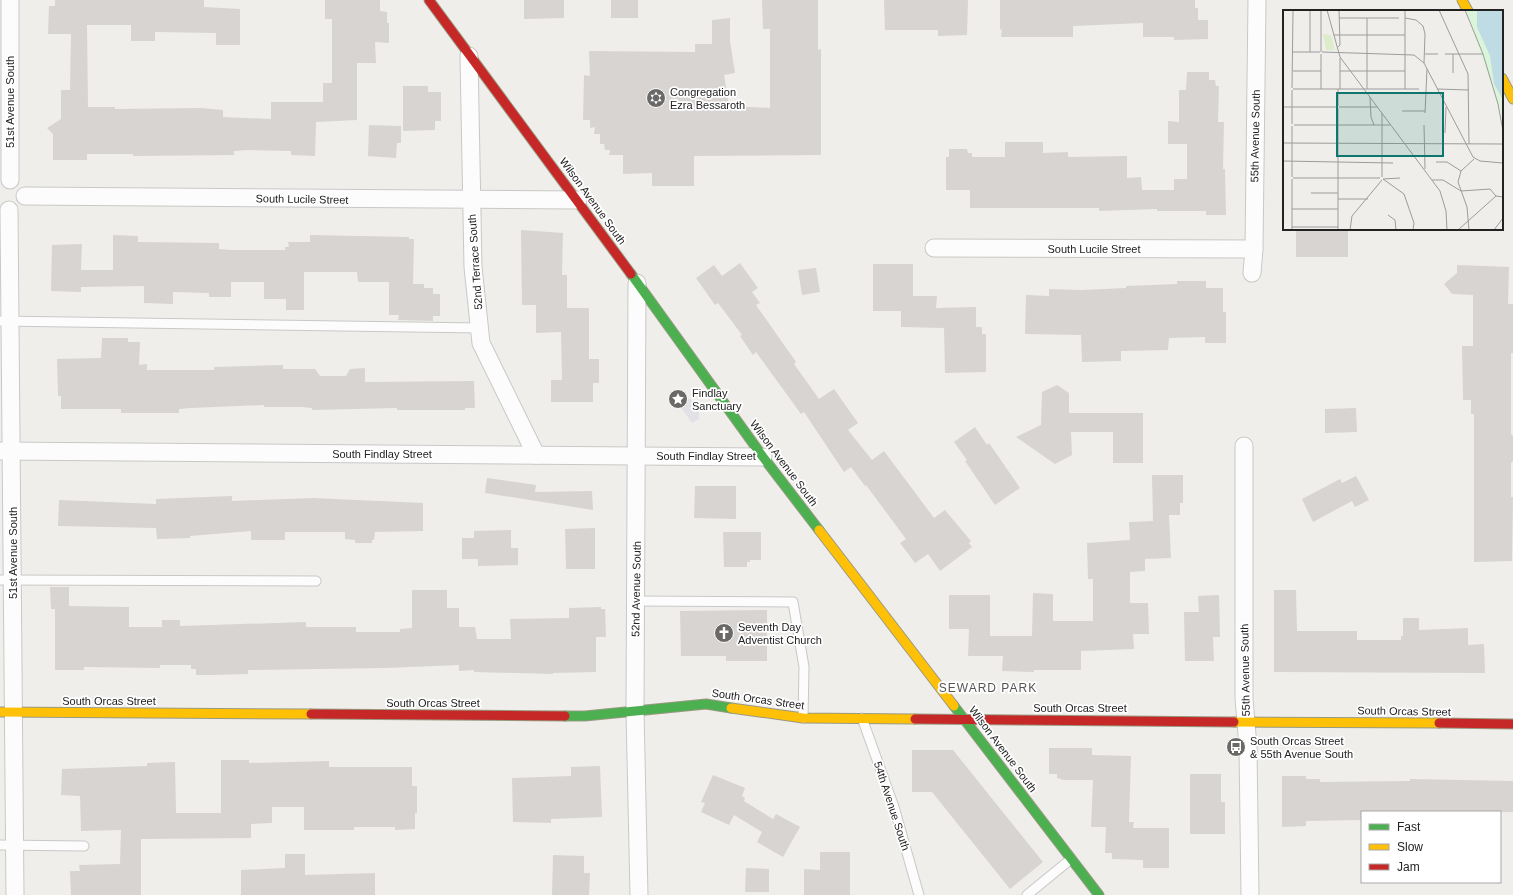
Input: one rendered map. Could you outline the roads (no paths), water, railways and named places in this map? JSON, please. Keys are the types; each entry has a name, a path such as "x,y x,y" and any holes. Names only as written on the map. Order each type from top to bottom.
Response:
{"street":[{"name":"51st Avenue South","path":"5,182 5,64 10,0"},
{"name":"Wilson Avenue South","path":"429,0 469,56 578,200 763,457 1099,895"},
{"name":"55th Avenue South","path":"1252,273 1254,249 1257,0"},
{"path":"1462,0 1467,10"},
{"name":"52nd Terrace South","path":"469,56 473,267 481,343 536,455"},
{"path":"1503,80 1513,99"},
{"path":"5,182 19,183 25,191 25,196 20,206 5,208"},
{"name":"South Lucile Street","path":"25,196 578,200"},
{"name":"51st Avenue South","path":"5,208 7,845 15,895"},
{"name":"South Lucile Street","path":"934,248 1254,249"},
{"name":"52nd Avenue South","path":"637,283 638,456 636,711 639,895"},
{"name":"55th Avenue South","path":"1244,446 1244,698 1248,747 1250,895"},
{"name":"South Findlay Street","path":"6,451 763,457"},
{"name":"South Orcas Street","path":"7,712 585,716 706,704 804,718 1513,724"}],"lane":[{"path":"6,321 480,328"},
{"path":"6,580 316,580"},
{"path":"636,601 793,602 804,667 804,718"},
{"name":"54th Avenue South","path":"862,718 894,807 919,895"},
{"path":"7,845 84,846"},
{"path":"1027,895 1072,859"}],"place":[{"name":"Congregation Ezra Bessaroth","path":"656,98"},
{"name":"Findlay Sanctuary","path":"678,399"},
{"name":"Seventh Day Adventist Church","path":"724,633"},
{"name":"South Orcas Street & 55th Avenue South","path":"1236,747"}],"district":[{"name":"SEWARD PARK","path":"988,688"}]}
